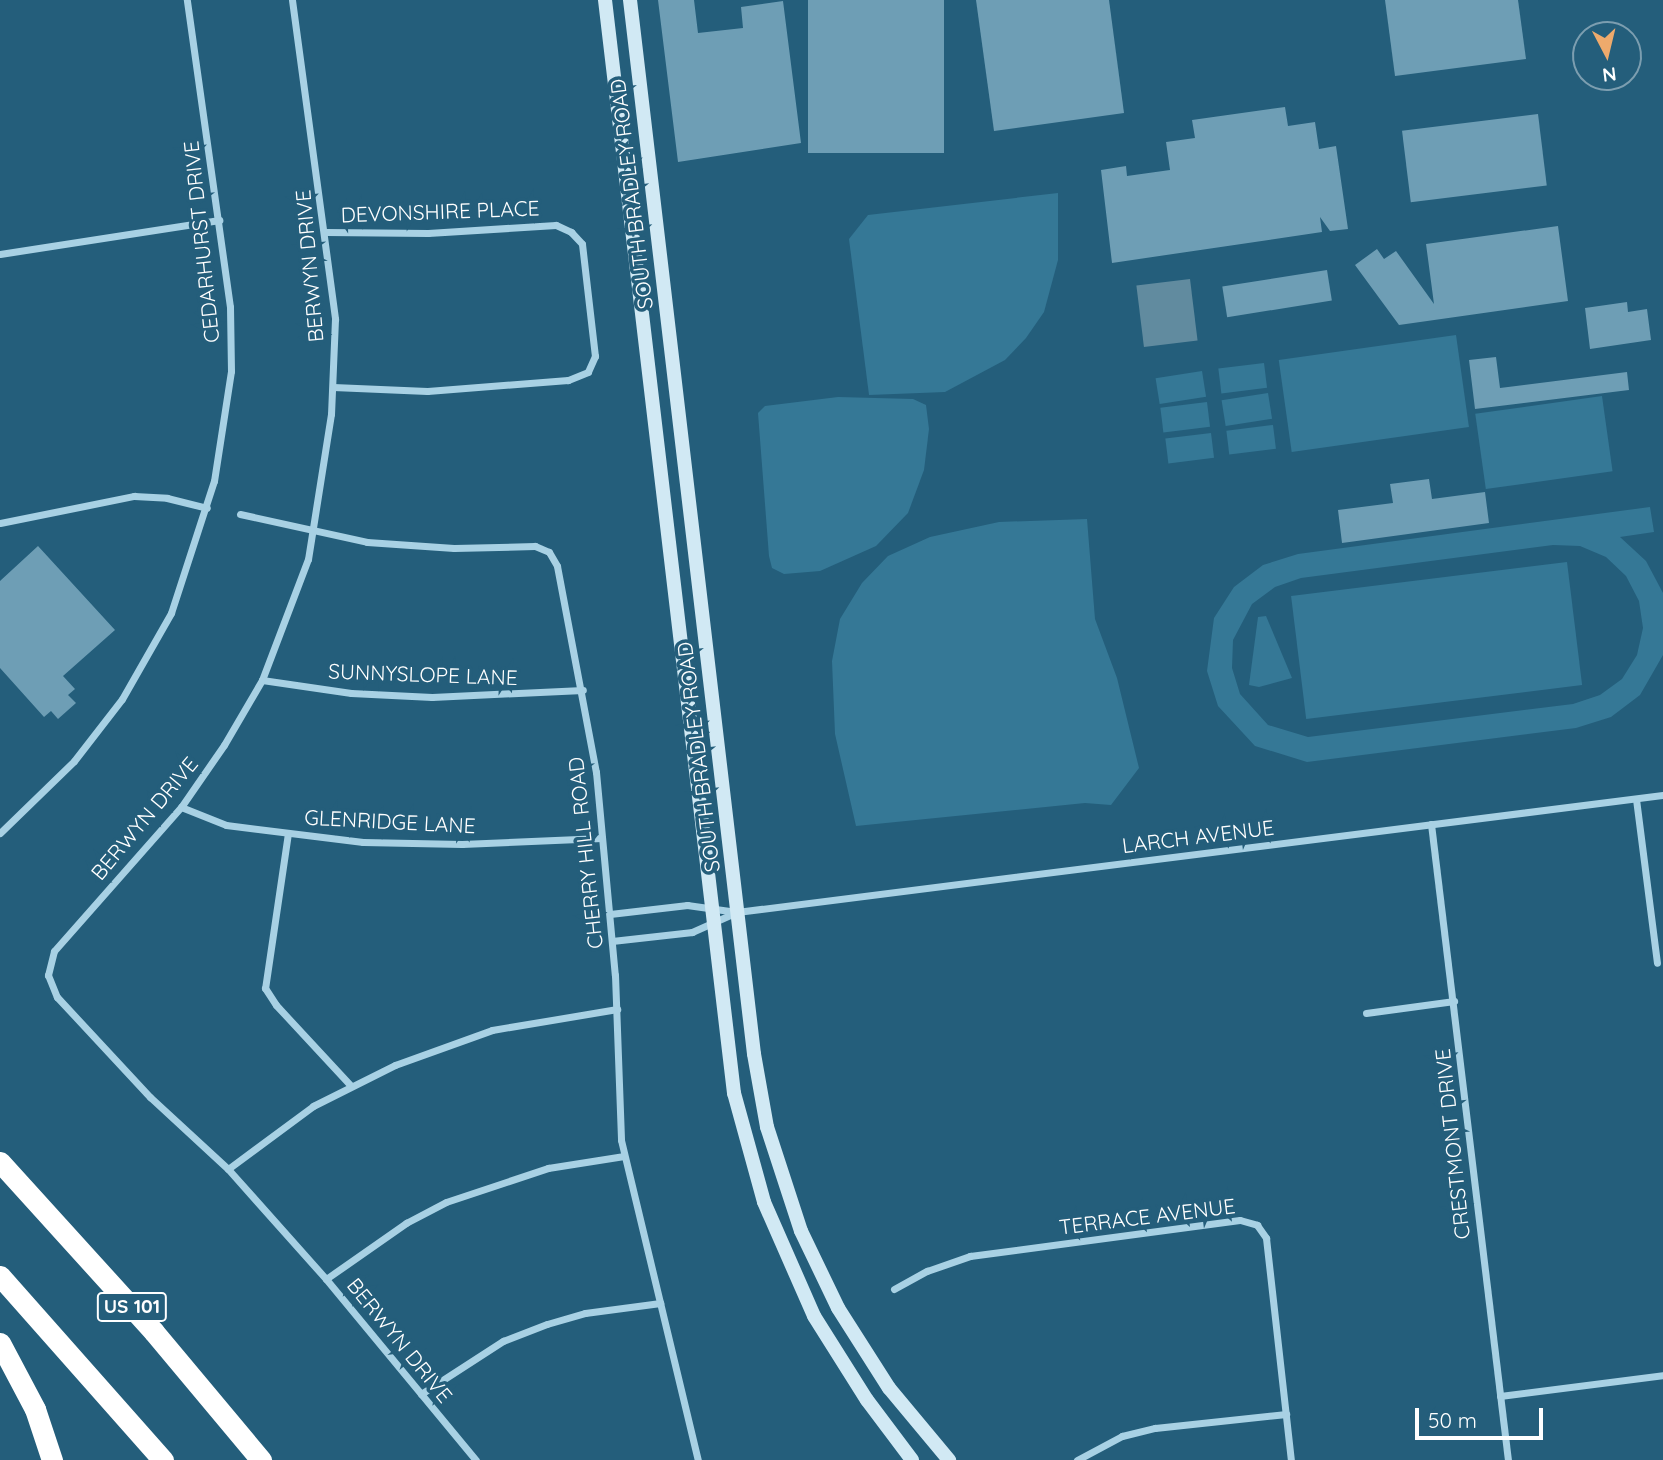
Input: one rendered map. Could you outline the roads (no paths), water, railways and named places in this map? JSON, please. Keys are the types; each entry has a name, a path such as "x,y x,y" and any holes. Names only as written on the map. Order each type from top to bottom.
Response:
{"highway":[{"name":"US 101","path":"0,1162 155,1332 260,1459"},
{"path":"0,1276 163,1460"},
{"path":"0,1343 35,1409 52,1460"}],"main road":[{"name":"SOUTH BRADLEY ROAD","path":"605,0 734,1093 764,1202 814,1316 867,1401 912,1460"},
{"name":"SOUTH BRADLEY ROAD","path":"630,0 758,1085 778,1165 801,1231 859,1345 906,1411 949,1460"}],"street":[{"name":"CEDARHURST DRIVE","path":"0,833 74,761 122,699 171,612 207,508 222,446 231,371 230,307 187,0"},
{"name":"BERWYN DRIVE","path":"292,0 326,232 335,319 333,387 314,533 262,680 181,807 54,951 48,975 66,1007 150,1097 228,1169 326,1279 476,1460"},
{"path":"0,254 219,220"},
{"name":"DEVONSHIRE PLACE","path":"326,232 428,233 556,225 572,232 582,244 595,356 588,372 568,380 427,391 333,387"},
{"path":"0,523 134,496 207,508"},
{"name":"CHERRY HILL ROAD","path":"240,514 314,533 414,546 534,546 549,552 557,566 583,690 602,838 617,1009 616,1075 624,1156 698,1460"},
{"name":"SUNNYSLOPE LANE","path":"262,680 419,696 583,690"},
{"name":"LARCH AVENUE","path":"737,912 1663,795"},
{"path":"1636,799 1657,963"},
{"name":"GLENRIDGE LANE","path":"181,807 213,822 288,833 414,844 602,838"},
{"name":"CRESTMONT DRIVE","path":"1431,824 1508,1460"},
{"path":"288,833 265,988 350,1085"},
{"path":"610,914 687,905 713,915 737,912"},
{"path":"612,941 692,932 713,915 737,912"},
{"path":"1366,1013 1454,1001"},
{"path":"228,1169 287,1123 350,1085 492,1030 617,1009"},
{"path":"326,1279 374,1243 446,1202 548,1168 624,1156"},
{"name":"TERRACE AVENUE","path":"894,1289 927,1271 970,1256 1240,1220 1257,1225 1266,1238 1291,1460"},
{"path":"421,1394 503,1341 547,1324 585,1313 660,1303"},
{"path":"1500,1396 1663,1375"},
{"path":"1077,1460 1122,1436 1155,1428 1286,1414"}]}
